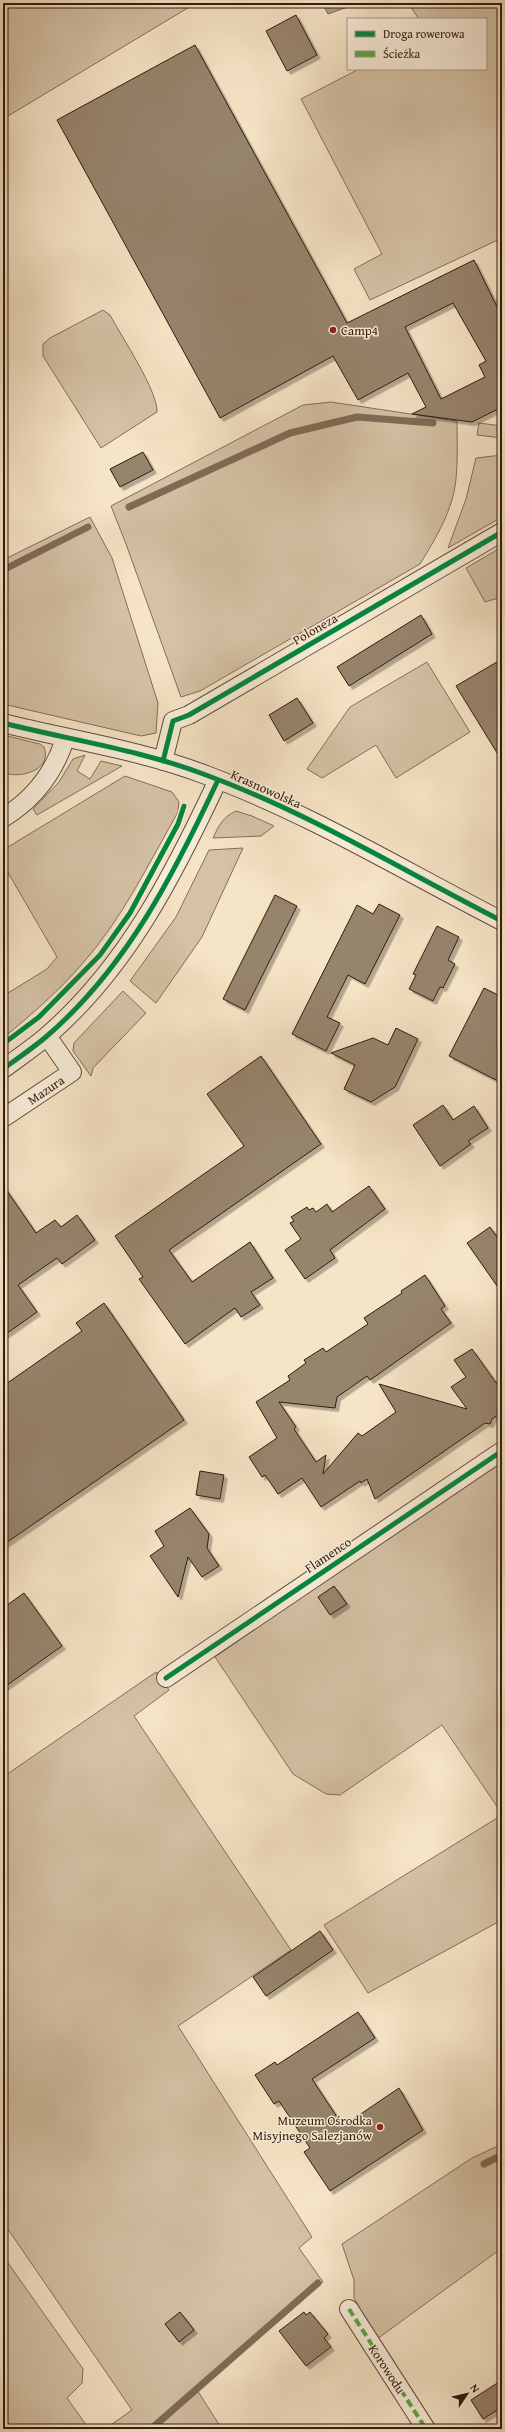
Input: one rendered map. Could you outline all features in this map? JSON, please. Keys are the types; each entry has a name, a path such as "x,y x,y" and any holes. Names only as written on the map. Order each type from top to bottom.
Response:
{"street":[{"name":"Poloneza","path":"163,761 173,722 195,711 502,532"},
{"name":"Krasnowolska","path":"3,723 163,761 218,780 279,806 334,832 502,921"},
{"path":"3,818 30,799 47,778 59,757 66,739"},
{"path":"3,1069 47,1036 80,1004 111,969 143,924 171,878 218,780"},
{"name":"Mazura","path":"3,1118 72,1072 47,1036"},
{"name":"Flamenco","path":"166,1678 502,1451"},
{"name":"Korowodu","path":"348,2309 426,2429"}],"shaded area":[{"path":"3,3 196,3 3,119"},
{"path":"322,3 359,3 328,14"},
{"path":"408,3 502,3 502,238 370,300 354,269 382,254 301,99 357,70 487,70 487,18 418,18"},
{"path":"103,310 110,315 138,364 152,391 157,412 101,448 43,356 43,344 50,338"},
{"path":"331,402 457,421 456,479 448,513 438,534 420,564 200,691 181,697 111,506 303,405"},
{"path":"479,423 502,426 502,438 477,435"},
{"path":"502,455 502,517 448,548 466,499 476,458"},
{"path":"90,517 112,558 158,703 156,733 141,736 3,704 3,560"},
{"path":"502,547 502,597 485,602 466,568"},
{"path":"427,662 470,732 396,778 376,745 322,778 307,769 350,707"},
{"path":"3,735 40,744 44,747 44,762 33,771 25,774 17,775 3,772"},
{"path":"85,755 77,771 90,779 101,761 122,766 37,815 33,809 59,782 73,759"},
{"path":"125,776 172,792 179,802 178,812 123,909 97,946 55,993 3,1038 3,996 47,969 57,957 3,864 3,850"},
{"path":"236,811 252,816 274,826 261,836 213,838 222,822"},
{"path":"243,848 202,937 156,1003 130,981 176,917 209,850"},
{"path":"123,991 146,1013 93,1068 91,1076 73,1051 74,1043"},
{"path":"502,1462 502,1814 442,1725 340,1795 326,1794 293,1774 215,1657 338,1571"},
{"path":"156,1672 169,1690 134,1716 291,1950 178,2026 312,2237 299,2248 323,2282 197,2390 222,2429 105,2429 132,2410 3,2222 3,1777"},
{"path":"502,1815 502,1925 500,1921 368,1993 324,1925"},
{"path":"502,2144 502,2248 377,2339 354,2298 354,2280 342,2244 472,2158"},
{"path":"3,2256 83,2369 82,2383 67,2398 89,2429 3,2429"}],"building":[{"path":"296,15 317,55 287,71 266,31"},
{"path":"195,45 347,323 474,260 502,317 502,412 500,408 472,422 412,414 426,407 408,373 358,400 333,356 220,418 57,120","holes":["453,303 486,361 479,365 485,377 441,399 405,327"]},
{"path":"143,452 153,470 120,487 110,469"},
{"path":"421,615 432,634 349,686 337,667"},
{"path":"502,659 502,761 456,686"},
{"path":"297,698 313,723 284,741 269,715"},
{"path":"275,895 297,906 245,1010 223,999"},
{"path":"379,904 400,915 365,984 348,975 327,1017 340,1023 326,1051 292,1034 357,905 373,914"},
{"path":"437,926 459,937 448,960 455,964 443,988 440,987 433,1001 409,989 416,975 413,974"},
{"path":"484,988 502,997 502,1083 449,1056"},
{"path":"396,1028 418,1039 395,1087 371,1102 344,1089 355,1065 331,1053 373,1038 388,1045"},
{"path":"261,1056 321,1144 169,1250 192,1282 250,1242 273,1278 251,1292 260,1305 241,1317 235,1308 185,1344 139,1279 143,1277 115,1236 244,1146 207,1094"},
{"path":"443,1105 453,1120 474,1106 488,1128 468,1141 471,1144 440,1166 413,1125"},
{"path":"3,1185 36,1233 55,1220 61,1227 77,1215 95,1240 62,1264 57,1258 18,1285 37,1312 3,1336"},
{"path":"369,1186 385,1209 330,1250 335,1258 305,1279 285,1250 301,1239 290,1223 294,1221 291,1217 307,1207 309,1210 313,1208 316,1212 327,1204 332,1212"},
{"path":"490,1227 502,1244 502,1293 467,1243"},
{"path":"425,1275 445,1306 441,1309 451,1323 370,1380 367,1376 337,1397 335,1408 279,1402 296,1427 294,1429 316,1462 326,1455 323,1474 358,1433 362,1436 396,1412 379,1384 467,1409 451,1387 466,1377 454,1360 472,1349 502,1391 502,1412 492,1419 490,1424 485,1423 375,1499 367,1479 361,1483 360,1481 321,1507 302,1478 278,1494 265,1475 262,1477 249,1457 277,1438 256,1402 290,1380 288,1376 306,1363 304,1360 323,1348 326,1352 368,1324 364,1318 402,1293 401,1291"},
{"path":"104,1303 184,1420 3,1545 3,1386 82,1331 76,1323"},
{"path":"200,1471 224,1475 220,1499 196,1495"},
{"path":"190,1508 209,1534 207,1548 219,1566 202,1577 188,1557 178,1597 150,1556 164,1546 155,1531"},
{"path":"334,1586 347,1604 330,1615 318,1597"},
{"path":"24,1593 62,1646 3,1688 3,1608"},
{"path":"320,1931 333,1950 266,1996 253,1977"},
{"path":"358,2012 375,2038 312,2079 343,2126 399,2088 423,2130 330,2191 304,2152 310,2148 279,2101 274,2104 255,2075 275,2062 277,2065"},
{"path":"180,2312 194,2330 179,2342 165,2324"},
{"path":"304,2312 306,2315 310,2312 328,2334 324,2338 331,2347 306,2366 279,2331"},
{"path":"502,2380 502,2407 483,2419 471,2400"}],"waterway":[{"path":"129,507 290,433 357,417 433,423"},
{"path":"3,570 88,527"},
{"path":"484,2164 502,2155"},
{"path":"151,2429 318,2283"}],"marked path":[{"path":"349,2309 426,2429"}],"cycle path":[{"path":"163,761 173,721 189,715 502,532"},
{"path":"3,723 131,752 181,766 244,790 319,825 502,921"},
{"path":"3,1069 47,1036 76,1009 125,949 166,884 218,780"},
{"path":"3,1044 39,1017 100,955 130,913 178,824 184,806"},
{"path":"166,1678 502,1451"}],"place":[{"name":"Camp4","path":"333,330"},
{"name":"Muzeum Ośrodka Misyjnego Salezjanów","path":"380,2127"}]}
